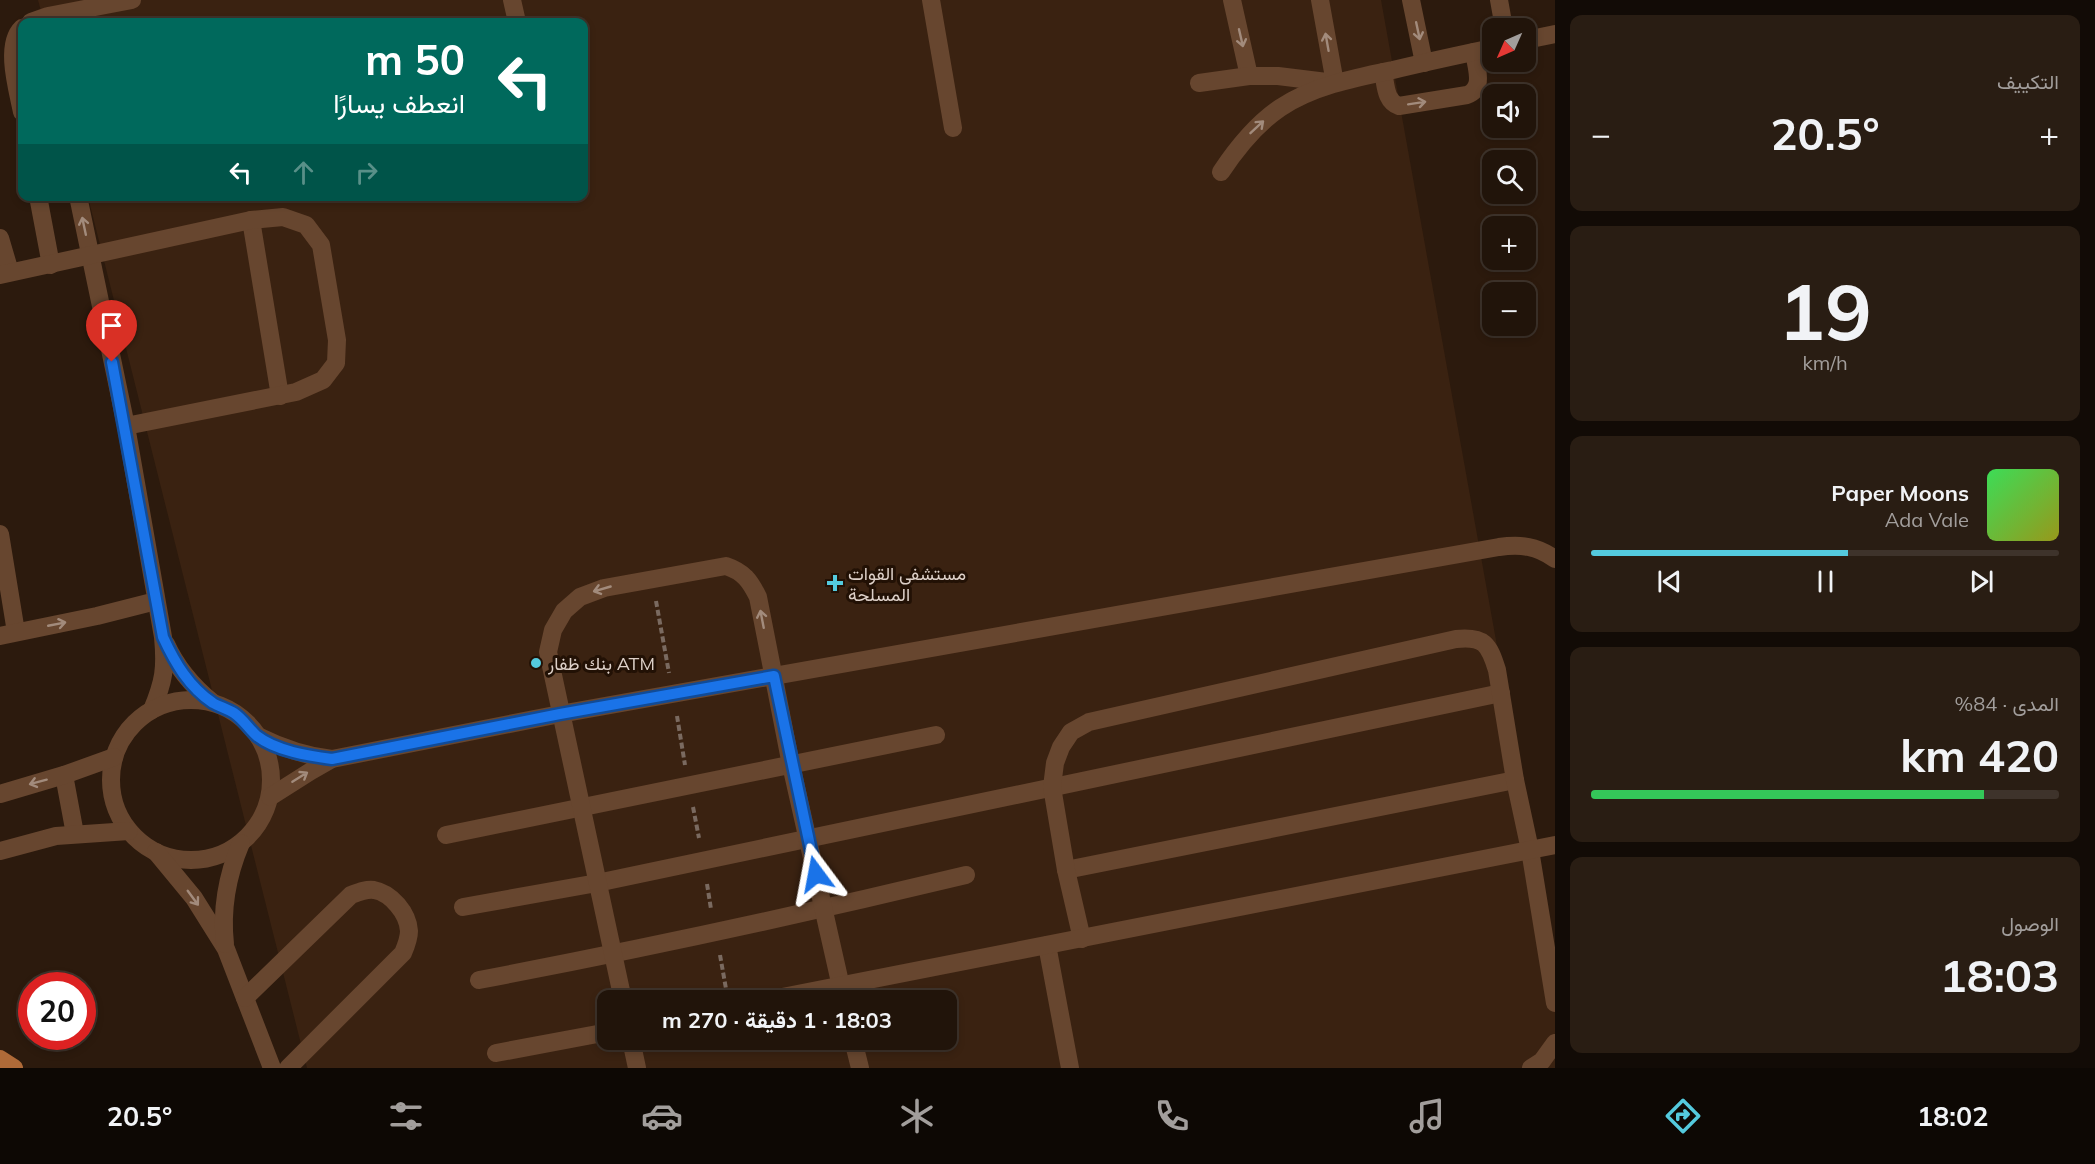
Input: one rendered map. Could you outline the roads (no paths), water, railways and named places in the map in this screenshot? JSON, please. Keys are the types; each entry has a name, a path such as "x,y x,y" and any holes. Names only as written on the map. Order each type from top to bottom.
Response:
{"main road":[{"path":"0,1059 14,1068"}],"lane":[{"path":"46,8 132,0"},
{"path":"512,0 516,18"},
{"path":"931,0 953,128"},
{"path":"1232,0 1249,76"},
{"path":"1320,0 1335,83"},
{"path":"1411,0 1424,63"},
{"path":"1499,0 1502,18"},
{"path":"1536,38 1555,34"},
{"path":"12,36 13,60 18,83"},
{"path":"1221,172 1237,148 1257,126 1281,108 1307,94 1335,83 1482,50"},
{"path":"1383,72 1388,96 1394,104 1399,106 1467,95 1476,90 1479,85 1474,52"},
{"path":"1199,83 1249,76 1287,76 1335,83"},
{"path":"39,201 51,265"},
{"path":"79,201 126,426 163,637 165,662 162,687 152,710"},
{"path":"0,238 5,274 251,220 283,217 306,225 321,245 337,340 336,363 323,380 296,392 280,396 126,426"},
{"path":"251,220 280,396"},
{"path":"0,534 8,634 97,616 156,601"},
{"path":"270,797 332,759 560,714 1498,547 1518,545 1541,549 1555,559"},
{"path":"621,990 548,652 553,630 564,611 580,597 604,588 726,566 738,570 750,580 758,597 791,765 841,990"},
{"path":"163,637 183,675 197,690 214,703 233,712 258,736 281,748 332,759"},
{"path":"1082,939 1066,870 1052,787 1055,763 1061,747 1071,732 1089,722 1472,637 1484,642 1492,653 1530,850 1555,1003"},
{"path":"463,908 597,883 1501,693"},
{"path":"214,703 195,700 175,701 152,710 130,726 120,741 114,757 111,772 114,804 129,831 156,852 194,898 226,949 272,1068"},
{"path":"446,835 936,735"},
{"path":"156,852 173,858 190,860 207,858 241,843 254,829 270,797 267,760 258,736"},
{"path":"0,794 114,757"},
{"path":"64,775 75,834"},
{"path":"1066,870 1515,780"},
{"path":"0,851 56,836 129,831"},
{"path":"226,949 223,927 227,884 232,863 241,843"},
{"path":"855,990 1047,945 1555,845"},
{"path":"479,980 613,955 966,875"},
{"path":"245,998 351,895 372,890 382,893 391,899 406,918 409,930 408,942 403,953 288,1068"},
{"path":"1047,945 1070,1068"},
{"path":"496,1053 597,1034"},
{"path":"1532,1068 1550,1053 1555,1043"},
{"path":"633,1050 637,1068"},
{"path":"856,1050 860,1068"}],"place":[{"name":"مستشفى القوات المسلحة","path":"835,583"},
{"name":"بنك ظفار ATM","path":"536,663"}]}
